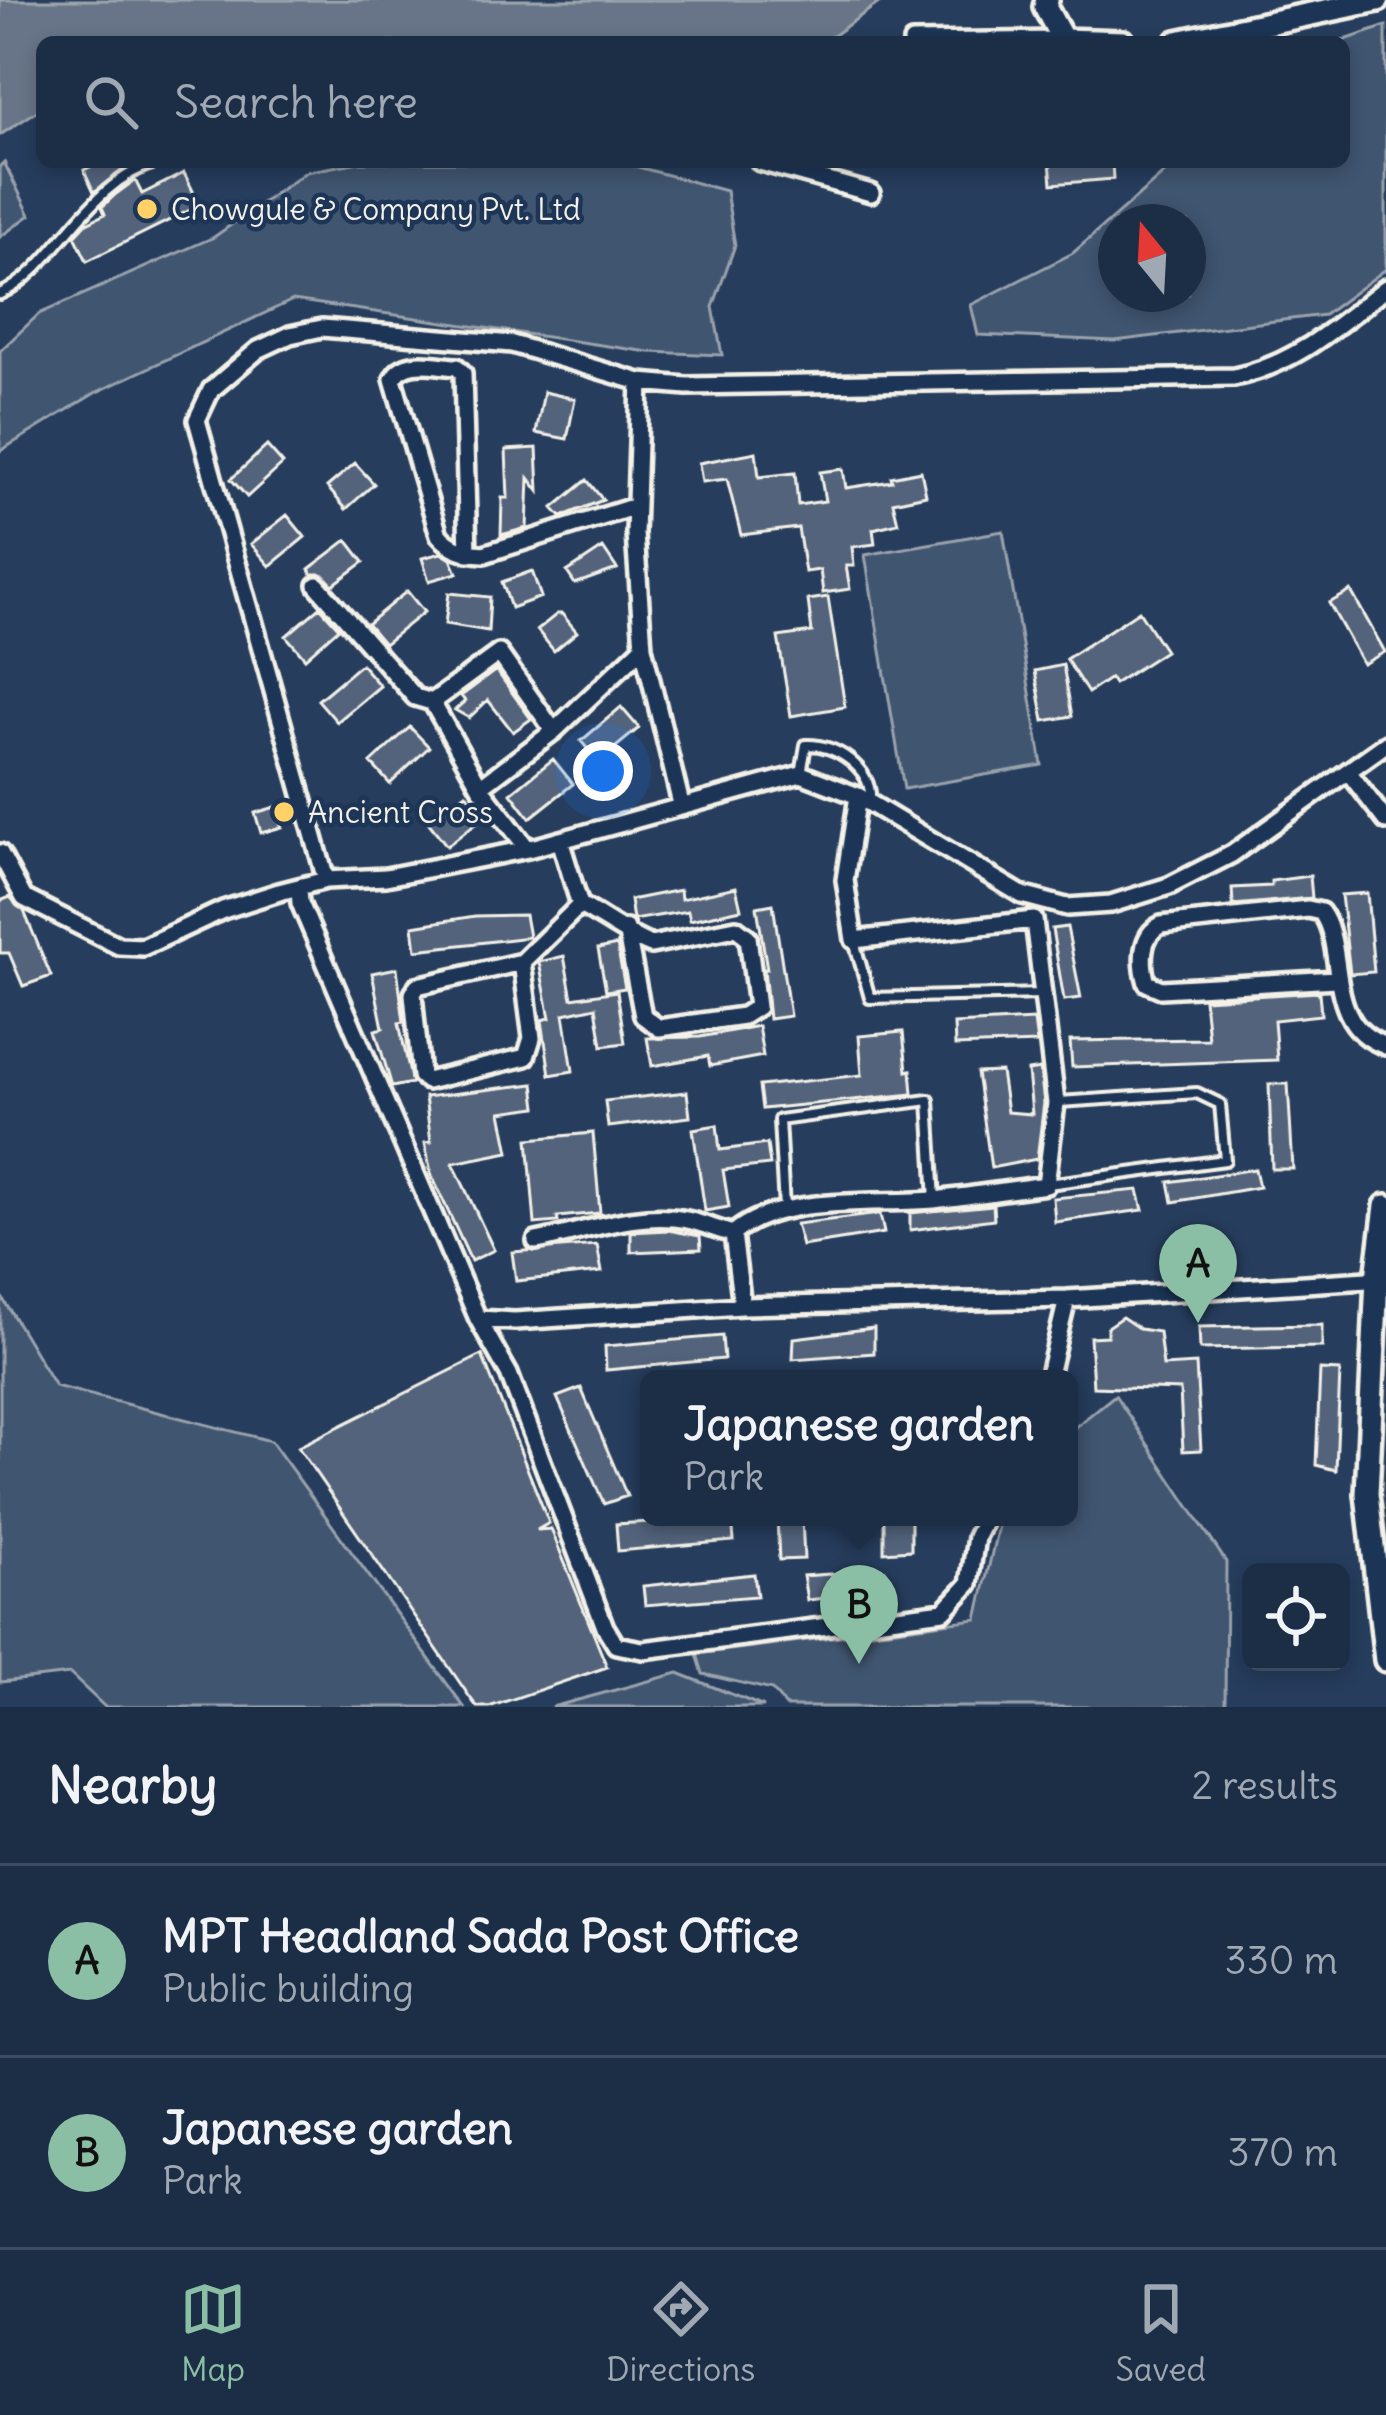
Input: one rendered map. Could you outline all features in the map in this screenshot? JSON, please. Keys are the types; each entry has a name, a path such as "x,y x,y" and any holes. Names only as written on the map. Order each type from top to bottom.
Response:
{"street":[{"path":"1047,0 1045,7 1061,36"},
{"path":"1206,36 1378,0"},
{"path":"781,168 871,193"},
{"path":"326,880 197,420 211,390 258,350 290,335 322,328 512,344 640,382 687,386 1234,376 1266,370 1302,352 1386,288"},
{"path":"468,553 463,373 457,368 408,364 393,379 439,535 448,545 468,553 500,550 636,506"},
{"path":"640,382 636,506 643,647 681,804"},
{"path":"317,585 415,697 432,702 480,787 528,849"},
{"path":"480,787 554,731 643,647"},
{"path":"432,702 499,653 554,731"},
{"path":"0,853 23,898 132,949 223,910 326,880 386,878 528,849 801,774 864,799 1022,895 1067,907 1111,904 1232,854 1386,744"},
{"path":"1350,773 1386,821"},
{"path":"733,1234 743,1225 784,1209 935,1200 1046,1184 1055,1102 1034,920 854,940 845,880 864,799"},
{"path":"560,840 580,905 626,929 651,944 736,928 743,931 748,937 757,1007 743,1016 658,1028 651,1024 643,1016 626,929"},
{"path":"299,889 300,903 478,1319 509,1374 616,1646 643,1650 944,1612 969,1584 982,1526"},
{"path":"522,962 532,1038 526,1057 427,1081 421,1076 413,994 417,986 522,962 580,905"},
{"path":"1336,979 1161,989 1148,983 1145,941 1150,930 1161,925 1308,909 1322,912 1329,922 1336,979 1357,1028 1364,1037 1386,1046"},
{"path":"1386,1206 1377,1470 1366,1494 1386,1660"},
{"path":"536,1241 627,1219 684,1219 733,1234"},
{"path":"733,1234 742,1306"},
{"path":"478,1319 514,1321 742,1306 1067,1299 1382,1279"},
{"path":"1050,1370 1067,1299"}],"lane":[{"path":"0,294 17,286 82,211 139,168"},
{"path":"801,774 806,745 821,744 864,770 871,787 864,799"},
{"path":"854,940 870,998 1042,994"},
{"path":"1046,1184 1225,1160 1220,1104 1197,1093 1055,1102"},
{"path":"784,1209 779,1120 928,1100 935,1200"}],"shaded area":[{"path":"0,0 883,0 832,36 36,36 36,112 0,135"},
{"path":"1386,26 1386,269 1324,315 1115,341 978,335 971,305 1073,253 1098,231 1098,312 1206,312 1206,204 1129,204 1170,168 1350,168 1350,38"},
{"path":"4,162 30,215 0,237 0,166"},
{"path":"327,168 642,168 726,191 735,245 713,307 722,355 649,352 293,300 95,393 0,451 0,351 39,314 214,237 306,172"},
{"path":"1003,531 1042,765 904,789 865,555"},
{"path":"0,1294 55,1386 271,1441 464,1707 105,1707 70,1674 0,1682"},
{"path":"1115,1395 1226,1562 1225,1707 787,1707 772,1690 703,1674 697,1654 977,1619 998,1526 1078,1526 1078,1425"},
{"path":"678,1673 764,1707 552,1707"}],"building":[{"path":"88,168 125,168 94,192 84,170"},
{"path":"1051,168 1112,168 1113,179 1052,184"},
{"name":"Chowgule & Company Pvt. Ltd","path":"184,173 200,205 87,261 75,236 105,214 102,207 116,194 135,180 142,194"},
{"path":"544,392 575,399 567,439 536,433"},
{"path":"267,446 283,464 247,497 231,479"},
{"path":"537,448 539,491 529,478 527,528 501,535 502,498 508,498 506,450"},
{"path":"756,452 759,477 795,473 798,505 825,501 820,472 843,469 846,488 921,471 926,495 893,502 898,523 873,529 875,544 852,547 854,566 846,566 850,589 823,593 820,570 805,572 798,528 741,535 727,479 702,482 699,463"},
{"path":"355,463 374,484 346,509 327,487"},
{"path":"587,480 603,500 561,517 553,508"},
{"path":"287,515 305,537 270,566 251,544"},
{"path":"347,540 364,562 333,585 322,574 312,574 309,569"},
{"path":"603,548 617,569 575,584 567,572"},
{"path":"441,553 451,559 457,573 429,581 422,558"},
{"path":"532,571 541,597 511,608 502,582"},
{"path":"407,591 424,612 384,644 367,624"},
{"path":"1351,591 1385,652 1363,664 1329,603"},
{"path":"449,593 490,597 488,631 445,624"},
{"path":"828,597 845,707 791,716 778,637 812,632 808,600"},
{"path":"320,607 339,628 305,658 286,636"},
{"path":"1139,611 1165,651 1114,684 1110,678 1088,693 1066,659"},
{"path":"557,614 577,632 554,651 537,630"},
{"path":"361,664 380,686 337,722 318,700"},
{"path":"1063,665 1072,716 1044,721 1035,671"},
{"path":"496,670 531,719 513,732 488,700 469,718 455,710 465,701 461,696"},
{"path":"621,707 639,728 598,762 581,741"},
{"path":"410,727 429,747 390,784 371,763"},
{"path":"553,759 573,784 530,818 511,793"},
{"path":"466,793 485,816 447,846 428,822"},
{"path":"275,807 282,827 261,833 255,813"},
{"path":"1310,876 1312,898 1233,905 1232,888 1271,886 1271,881"},
{"path":"736,887 741,909 690,920 688,911 633,920 630,900 680,890 681,899"},
{"path":"1367,893 1374,972 1350,974 1341,895"},
{"path":"10,897 24,911 51,976 23,986 9,953 0,953 0,901"},
{"path":"773,904 790,1016 769,1019 757,907"},
{"path":"525,915 529,937 416,950 413,926 475,916"},
{"path":"1067,927 1081,998 1064,1000 1052,929"},
{"path":"617,945 625,988 606,991 598,949"},
{"path":"564,956 572,998 617,991 625,1043 602,1046 596,1007 564,1014 573,1071 550,1075 542,1020 550,1018 539,962"},
{"path":"397,968 404,1022 399,1023 412,1083 392,1087 375,1030 383,1028 372,973"},
{"path":"1319,992 1321,1015 1274,1020 1277,1060 1072,1067 1070,1041 1208,1039 1204,999"},
{"path":"1034,1020 1037,1043 955,1046 954,1024"},
{"path":"758,1026 763,1056 710,1066 708,1056 652,1066 647,1038 700,1037"},
{"path":"903,1032 913,1094 762,1109 759,1086 862,1075 859,1036"},
{"path":"1040,1069 1044,1103 1037,1159 991,1168 977,1073 1001,1072 1007,1112 1032,1114 1028,1071"},
{"path":"534,1084 537,1107 501,1112 509,1152 453,1163 494,1250 471,1261 431,1174 425,1097"},
{"path":"1269,1084 1288,1084 1293,1169 1272,1169"},
{"path":"687,1092 690,1117 608,1127 605,1101"},
{"path":"717,1125 720,1150 767,1144 770,1165 723,1170 729,1207 705,1211 693,1129"},
{"path":"593,1133 600,1213 535,1224 528,1139"},
{"path":"1255,1169 1259,1187 1173,1202 1169,1182"},
{"path":"1138,1190 1143,1210 1055,1222 1053,1198"},
{"path":"993,1205 994,1219 910,1230 910,1213"},
{"path":"880,1214 884,1233 802,1246 796,1224"},
{"path":"668,1230 700,1236 701,1249 631,1252 631,1232"},
{"path":"597,1245 602,1272 516,1281 512,1252"},
{"path":"1122,1317 1140,1329 1159,1332 1163,1366 1196,1364 1201,1450 1183,1451 1180,1390 1093,1387 1090,1337 1107,1336 1107,1327"},
{"path":"1322,1325 1322,1347 1200,1349 1199,1327"},
{"path":"874,1328 874,1353 793,1359 794,1338"},
{"path":"722,1336 724,1359 606,1370 605,1346"},
{"path":"482,1355 549,1523 537,1530 551,1529 607,1667 489,1707 477,1707 471,1699 298,1447"},
{"path":"1320,1370 1340,1371 1336,1470 1316,1465"},
{"path":"581,1388 627,1496 604,1504 557,1397"},
{"path":"616,1524 733,1526 734,1541 618,1551"},
{"path":"777,1526 802,1526 804,1559 779,1560"},
{"path":"884,1526 911,1526 911,1550 884,1552"},
{"path":"885,1570 889,1591 807,1600 803,1576"},
{"path":"754,1574 757,1596 645,1605 643,1586"}],"place":[{"name":"Chowgule & Company Pvt. Ltd","path":"147,209"},
{"name":"Ancient Cross","path":"284,812"},
{"name":"MPT Headland Sada Post Office","path":"1198,1323"},
{"name":"Japanese garden","path":"859,1664"}]}
